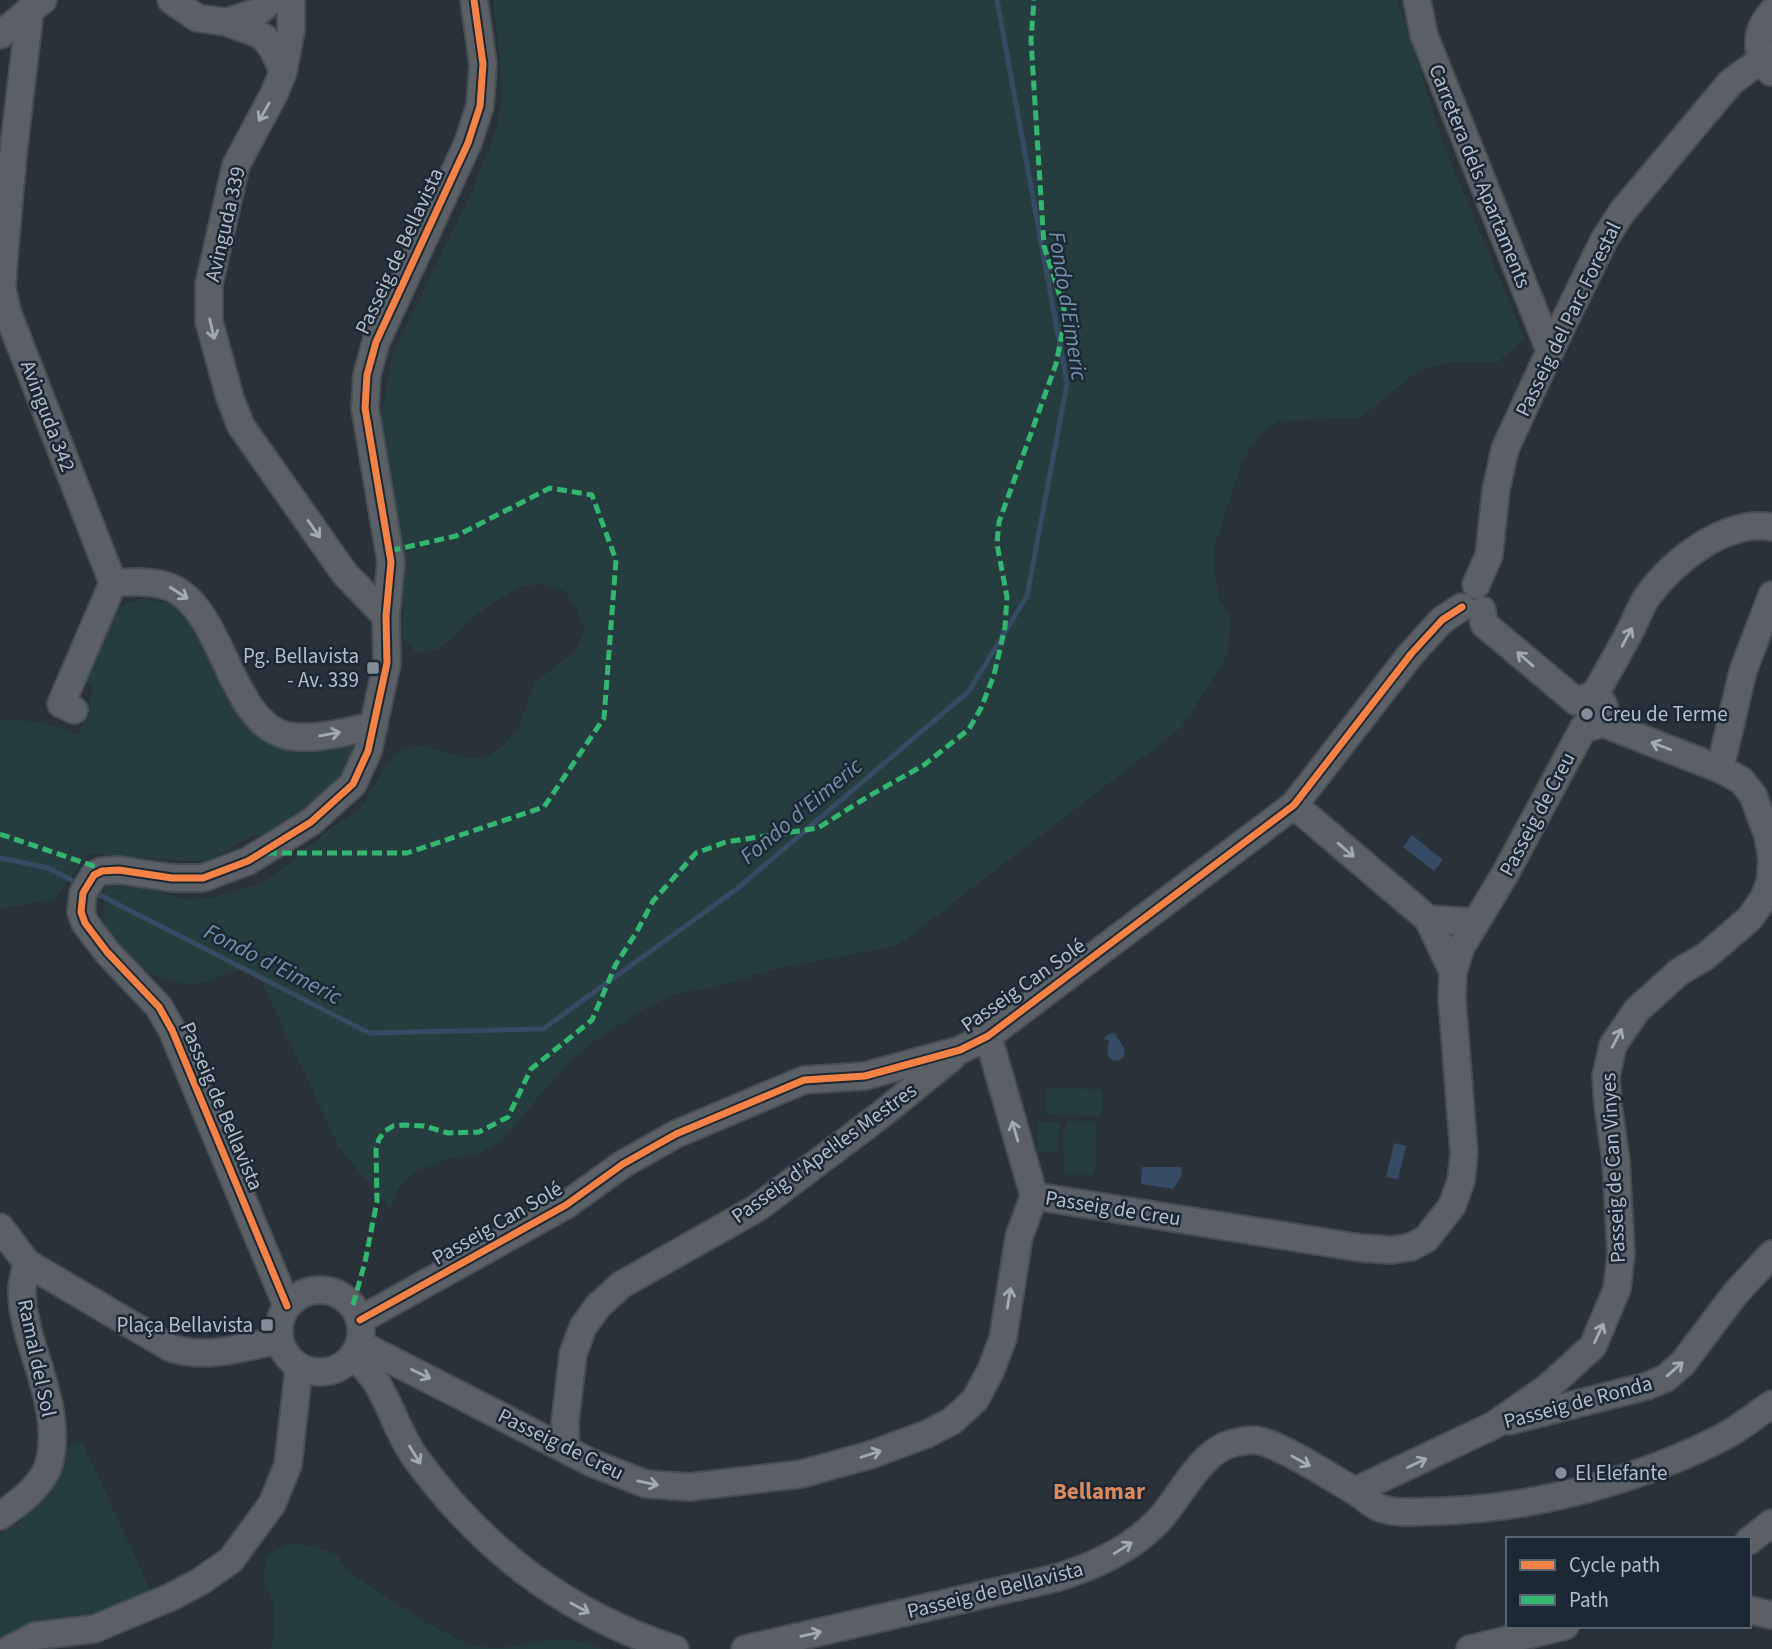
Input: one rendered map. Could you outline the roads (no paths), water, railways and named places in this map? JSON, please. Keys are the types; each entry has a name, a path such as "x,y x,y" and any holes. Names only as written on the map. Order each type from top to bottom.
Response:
{"street":[{"path":"171,0 197,19 226,22 265,38 283,72"},
{"path":"226,22 258,12 272,0"},
{"name":"Avinguda 339","path":"291,0 291,31 283,72 236,165 209,284 209,321 230,398 241,426 345,574 386,615"},
{"name":"Passeig de Bellavista","path":"287,1306 172,1030 159,1007 107,953 85,923 81,912 86,888 94,875 102,871 119,870 172,878 203,878 248,861 312,821 353,784 368,751 387,663 386,615 391,562 365,408 367,375 376,342 468,144 480,106 483,64 474,0"},
{"name":"Carretera dels Apartaments","path":"1417,0 1424,35 1550,351"},
{"path":"0,35 37,5"},
{"name":"Avinguda 342","path":"37,5 6,163 2,289 8,314 113,583"},
{"path":"1767,67 1758,43 1761,26 1772,12"},
{"name":"Passeig del Parc Forestal","path":"1473,601 1489,555 1496,490 1506,449 1604,240 1622,212 1731,82 1767,67"},
{"name":"Passeig de Creu","path":"358,1340 592,1463 646,1484 689,1487 801,1475 870,1455 952,1421 975,1400 991,1370 1003,1338 1019,1237 1034,1196 1361,1248 1392,1250 1411,1247 1426,1239 1451,1206 1461,1181 1464,1153 1452,999 1453,972 1461,947 1505,874 1647,598 1683,561 1713,539 1751,525 1772,527"},
{"path":"74,710 61,704 113,583 160,584 186,596 201,613 248,706 264,723 287,736 313,737 374,726"},
{"path":"1720,769 1743,671 1772,595"},
{"name":"Passeig de Can Vinyes","path":"1355,1491 1494,1425 1547,1388 1593,1346 1617,1289 1622,1254 1616,1161 1606,1076 1613,1045 1637,1010 1653,995 1679,972 1706,956 1750,918 1764,898 1770,881 1772,860 1768,836 1753,795 1741,780 1589,712 1484,624 1473,601"},
{"name":"Passeig Can Solé","path":"358,1340 566,1205 623,1164 676,1134 804,1080 865,1076 960,1051 988,1036 1294,806 1411,654 1442,620 1473,601"},
{"path":"1294,806 1428,919 1453,972"},
{"path":"1428,919 1475,922"},
{"path":"988,1036 1034,1196"},
{"name":"Passeig d'Apel·les Mestres","path":"566,1448 565,1423 573,1354 583,1327 598,1306 621,1285 757,1208 882,1114 960,1051"},
{"path":"0,1227 27,1263 171,1348 187,1354 202,1355 280,1340"},
{"name":"Passeig de Ronda","path":"1494,1425 1647,1386 1666,1378 1683,1363 1735,1294 1772,1254"},
{"name":"Ramal del Sol","path":"0,1516 15,1506 38,1483 50,1462 52,1431 49,1407 24,1315 22,1290 27,1263"},
{"path":"358,1340 338,1369 318,1373 299,1367 284,1350 279,1328 287,1306 298,1296 312,1290 327,1290 341,1295 353,1305 358,1340 374,1379 415,1458 483,1537 527,1575 574,1606 608,1623 675,1649"},
{"path":"10,1649 35,1636 94,1629 171,1597 201,1581 231,1560 271,1504 288,1465 299,1367"},
{"path":"1355,1491 1379,1508 1407,1512 1495,1508 1539,1501 1632,1474 1683,1454 1724,1436 1772,1404"},
{"name":"Passeig de Bellavista","path":"744,1649 1056,1578 1092,1567 1156,1524 1198,1468 1217,1451 1234,1442 1255,1440 1274,1446 1355,1491"},
{"path":"1751,1539 1772,1523"},
{"path":"1751,1610 1772,1615"},
{"path":"1469,1649 1552,1636"}],"water":[{"path":"1412,835 1443,860 1434,871 1403,847"},
{"path":"1114,1033 1125,1049 1124,1057 1118,1061 1112,1060 1107,1054 1109,1040 1103,1039"},
{"path":"1394,1143 1406,1146 1398,1179 1386,1177"},
{"path":"1142,1167 1182,1167 1181,1177 1173,1189 1141,1184"}],"waterway":[{"name":"Fondo d'Eimeric","path":"94,892 369,1033 543,1029 738,888 969,691 1027,596 1067,384 997,0"},
{"name":"Fondo d'Eimeric","path":"0,858 48,868 79,884"}],"place":[{"name":"Pg. Bellavista - Av. 339","path":"373,668"},
{"name":"Creu de Terme","path":"1587,714"},
{"name":"Plaça Bellavista","path":"267,1325"},
{"name":"El Elefante","path":"1561,1473"}],"district":[{"name":"Bellamar","path":"1099,1491"}]}
